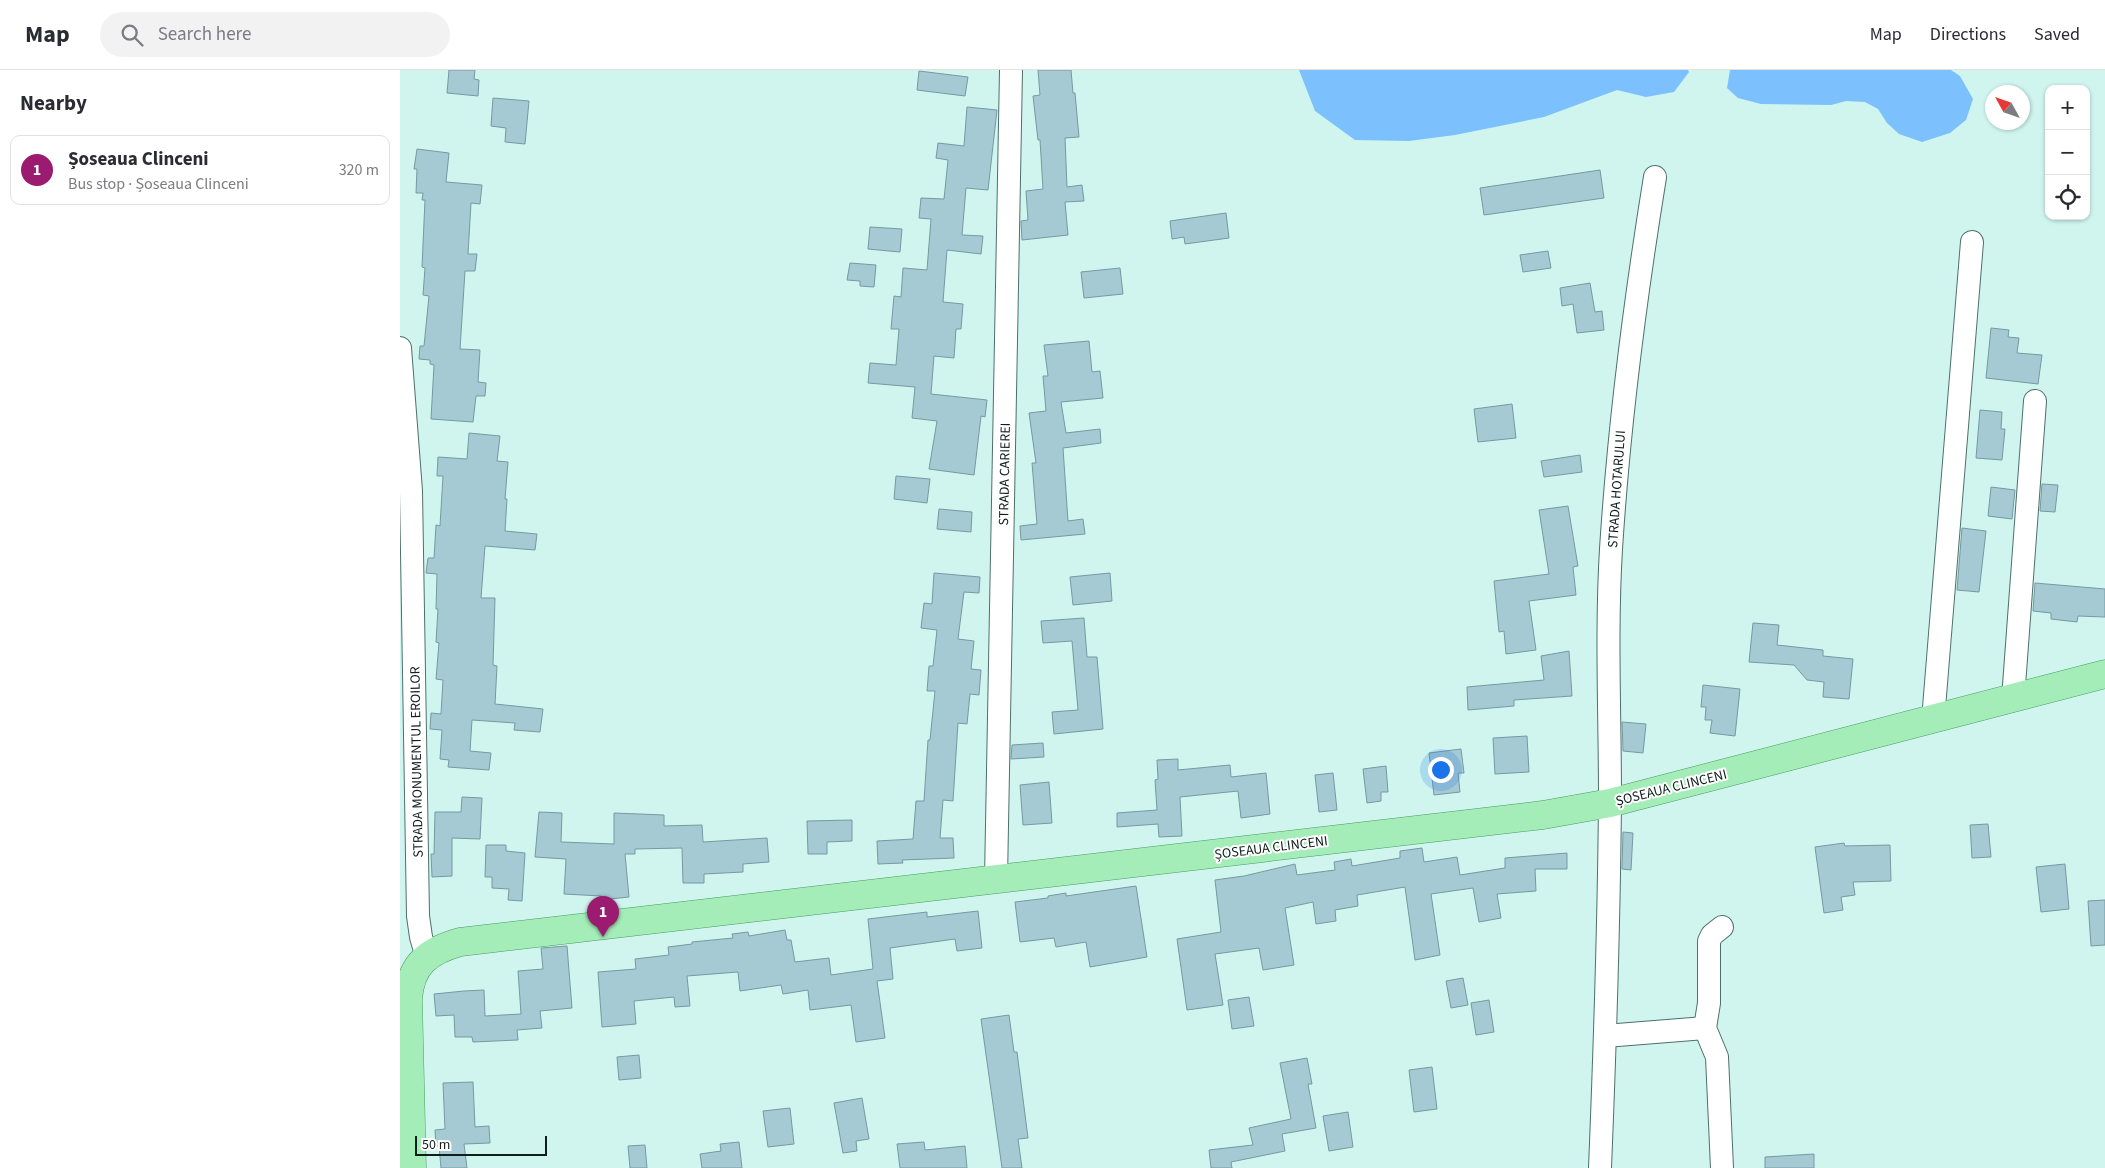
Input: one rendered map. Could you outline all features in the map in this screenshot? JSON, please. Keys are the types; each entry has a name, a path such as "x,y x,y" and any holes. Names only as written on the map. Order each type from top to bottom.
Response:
{"main road":[{"name":"ȘOSEAUA CLINCENI","path":"427,957 442,947 460,942 1543,815 1610,803 2105,674"},
{"path":"412,1168 408,998 405,984 427,957"}],"street":[{"name":"STRADA CARIEREI","path":"996,879 1011,70"},
{"name":"STRADA HOTARULUI","path":"1600,1168 1610,803 1608,620 1611,550 1620,422 1654,177"},
{"path":"1933,720 1972,242"},
{"name":"STRADA MONUMENTUL EROILOR","path":"400,348 411,491 418,916 421,938 427,957"},
{"path":"2013,699 2035,401"},
{"path":"1722,926 1712,935 1709,942 1709,1003 1705,1028 1716,1057 1722,1168"},
{"path":"1605,1036 1705,1028"}],"water":[{"path":"1299,70 1688,70 1689,72 1674,92 1646,97 1617,90 1544,117 1455,135 1409,141 1355,140 1315,111"},
{"path":"1730,70 1951,70 1960,76 1973,99 1966,120 1950,133 1922,142 1899,134 1887,123 1878,109 1865,102 1846,101 1831,105 1761,104 1738,98 1727,88"}],"building":[{"path":"449,70 475,70 474,79 479,80 478,96 447,93"},
{"path":"1038,70 1071,70 1079,137 1065,138 1067,187 1082,185 1084,201 1065,202 1068,235 1022,240 1021,221 1028,220 1026,191 1043,189 1040,140 1038,140 1033,96 1040,95"},
{"path":"919,71 968,77 965,96 917,90"},
{"path":"493,98 529,101 525,144 505,142 506,128 491,126"},
{"path":"967,107 997,110 988,190 966,188 962,235 983,236 981,254 947,250 943,302 963,304 961,329 956,329 954,358 934,356 931,394 987,400 985,417 981,416 974,475 929,469 937,421 912,418 915,387 868,383 870,363 896,365 899,329 891,329 894,296 901,297 903,268 927,270 931,219 919,218 921,198 944,199 948,160 936,158 938,143 964,146"},
{"path":"417,149 449,153 446,182 482,185 480,204 471,203 468,254 477,254 475,271 465,271 460,349 480,350 478,382 486,383 485,396 476,396 473,422 431,419 434,365 430,364 430,360 419,359 420,346 424,346 429,296 423,295 425,268 422,267 425,200 422,200 423,193 416,193 417,169 414,169"},
{"path":"1600,170 1604,198 1484,215 1480,188"},
{"path":"1226,213 1229,238 1185,244 1184,237 1172,239 1170,221"},
{"path":"870,227 902,229 900,252 868,249"},
{"path":"1548,251 1551,268 1523,272 1520,255"},
{"path":"850,263 876,265 874,287 860,286 860,281 847,280"},
{"path":"1120,268 1123,294 1084,298 1081,272"},
{"path":"1590,283 1595,312 1602,311 1604,330 1577,333 1573,304 1562,306 1560,288"},
{"path":"1991,328 2009,330 2008,337 2019,338 2017,353 2042,355 2038,384 1986,378"},
{"path":"1089,341 1092,372 1100,371 1103,398 1061,402 1066,433 1100,429 1101,443 1063,448 1068,521 1083,519 1085,534 1021,540 1020,526 1037,524 1032,463 1036,463 1029,413 1046,411 1043,376 1048,376 1044,345"},
{"path":"1512,404 1516,438 1478,442 1474,409"},
{"path":"1980,410 2002,412 2001,429 2005,429 2002,460 1976,458"},
{"path":"469,433 500,436 497,461 508,462 505,531 537,534 535,550 485,546 481,598 495,598 493,665 497,666 495,704 543,709 540,732 514,730 515,723 472,720 470,751 491,753 489,770 448,767 449,760 440,759 442,730 430,729 431,713 441,714 443,680 436,679 439,643 436,642 438,609 436,609 437,574 426,573 428,558 434,558 436,525 440,526 443,476 437,476 438,457 467,459"},
{"path":"1580,455 1582,472 1544,477 1541,461"},
{"path":"896,476 930,479 927,503 894,499"},
{"path":"2042,484 2058,485 2055,512 2040,511"},
{"path":"1991,487 2015,490 2012,519 1988,516"},
{"path":"1568,506 1578,566 1573,567 1576,595 1529,601 1536,650 1506,654 1504,631 1499,632 1494,581 1549,574 1539,510"},
{"path":"939,509 972,512 971,532 937,529"},
{"path":"1962,528 1986,531 1979,592 1957,590"},
{"path":"934,573 980,577 979,593 964,592 958,639 974,641 971,669 981,670 979,695 970,694 967,724 958,723 953,801 943,800 940,838 953,838 954,858 902,860 903,863 878,864 877,841 913,839 916,801 924,801 928,740 930,740 935,691 927,691 929,666 933,666 937,630 921,628 924,603 932,604"},
{"path":"1110,573 1112,601 1073,605 1070,577"},
{"path":"2035,583 2105,589 2105,617 2078,616 2077,622 2051,619 2051,613 2033,611"},
{"path":"1084,618 1087,657 1097,657 1103,729 1054,734 1052,712 1078,710 1072,641 1043,643 1041,621"},
{"path":"1753,623 1779,625 1777,645 1823,650 1823,656 1853,659 1849,699 1823,697 1824,682 1807,680 1794,665 1749,662"},
{"path":"1569,651 1572,696 1514,700 1514,706 1468,710 1467,687 1544,680 1541,656"},
{"path":"1703,685 1740,689 1735,736 1710,733 1712,720 1705,720 1706,707 1701,707"},
{"path":"1622,722 1646,724 1643,753 1623,751"},
{"path":"1527,736 1529,772 1495,774 1493,738"},
{"path":"1043,743 1044,757 1011,759 1012,745"},
{"path":"1461,749 1464,773 1458,773 1460,792 1434,795 1429,753"},
{"path":"1178,759 1178,770 1230,765 1231,777 1266,773 1270,814 1241,818 1238,791 1180,797 1182,836 1159,837 1158,824 1117,827 1117,813 1157,810 1155,780 1158,779 1157,760"},
{"path":"1386,766 1388,792 1381,792 1381,801 1367,803 1363,769"},
{"path":"1333,773 1337,810 1319,812 1315,775"},
{"path":"1049,782 1052,823 1023,825 1020,785"},
{"path":"462,797 482,798 480,839 452,838 452,876 432,877 431,854 434,854 435,812 461,812"},
{"path":"539,812 562,813 561,842 614,844 614,813 664,815 664,826 702,825 703,842 767,838 769,862 743,864 743,872 704,874 704,883 683,883 682,848 635,849 635,854 625,854 629,897 601,900 601,896 564,894 566,859 535,857"},
{"path":"852,820 852,841 827,842 827,854 808,854 807,821"},
{"path":"1988,824 1991,857 1972,858 1970,825"},
{"path":"1623,832 1633,833 1631,870 1622,869"},
{"path":"1844,843 1845,846 1890,845 1891,881 1853,882 1855,895 1841,897 1843,910 1824,913 1815,847"},
{"path":"486,845 506,845 506,851 525,853 522,901 508,900 509,889 492,888 492,877 485,877"},
{"path":"1422,848 1424,862 1457,857 1460,875 1505,868 1505,858 1567,853 1567,869 1535,869 1536,891 1497,894 1501,918 1479,922 1473,888 1431,894 1440,955 1415,960 1405,887 1357,895 1358,906 1335,910 1336,921 1316,924 1313,902 1285,908 1294,965 1263,970 1259,948 1215,954 1223,1005 1187,1010 1177,939 1221,932 1215,880 1244,876 1295,864 1297,875 1335,870 1334,862 1351,859 1352,866 1400,858 1400,851"},
{"path":"2065,864 2069,909 2041,912 2036,867"},
{"path":"1136,886 1147,957 1090,967 1086,942 1056,947 1054,938 1020,942 1015,902 1048,898 1048,896 1066,893 1066,896"},
{"path":"2105,900 2105,945 2091,946 2088,901"},
{"path":"978,911 982,948 957,951 955,939 890,948 893,979 877,981 885,1038 856,1042 851,1005 810,1010 808,990 783,994 781,985 740,991 738,972 687,976 690,1006 675,1007 674,997 634,1001 636,1024 602,1027 598,972 636,969 635,959 669,955 668,947 692,944 692,942 733,938 732,934 748,932 749,936 785,930 787,940 791,940 795,962 829,958 831,975 873,969 868,919 927,912 927,917"},
{"path":"567,946 572,1008 540,1011 542,1028 517,1030 518,1040 473,1042 472,1037 455,1037 454,1015 436,1016 434,994 484,990 485,1016 521,1014 518,971 543,969 541,948"},
{"path":"1463,978 1468,1005 1451,1008 1446,981"},
{"path":"1249,997 1254,1026 1232,1029 1228,1000"},
{"path":"1489,1000 1494,1032 1476,1035 1471,1003"},
{"path":"1009,1015 1014,1052 1017,1052 1028,1138 1018,1139 1022,1168 1002,1168 981,1019"},
{"path":"639,1055 641,1078 619,1080 617,1057"},
{"path":"1307,1058 1312,1084 1308,1084 1316,1128 1282,1134 1285,1151 1231,1162 1232,1168 1211,1168 1209,1150 1253,1145 1249,1128 1291,1119 1280,1063"},
{"path":"1432,1067 1437,1109 1414,1112 1409,1070"},
{"path":"473,1082 475,1127 489,1126 490,1143 464,1144 467,1168 441,1168 439,1146 436,1146 435,1130 445,1129 443,1083"},
{"path":"862,1098 869,1139 856,1141 857,1151 843,1153 834,1103"},
{"path":"790,1108 794,1144 768,1147 763,1111"},
{"path":"1348,1112 1353,1147 1329,1151 1323,1116"},
{"path":"739,1142 742,1168 702,1168 700,1154 721,1151 720,1144"},
{"path":"924,1142 925,1150 965,1146 967,1168 900,1168 897,1144"},
{"path":"645,1145 647,1168 630,1168 628,1146"},
{"path":"1814,1154 1814,1168 1765,1168 1765,1157"}],"place":[{"name":"Șoseaua Clinceni","path":"603,937"}]}
